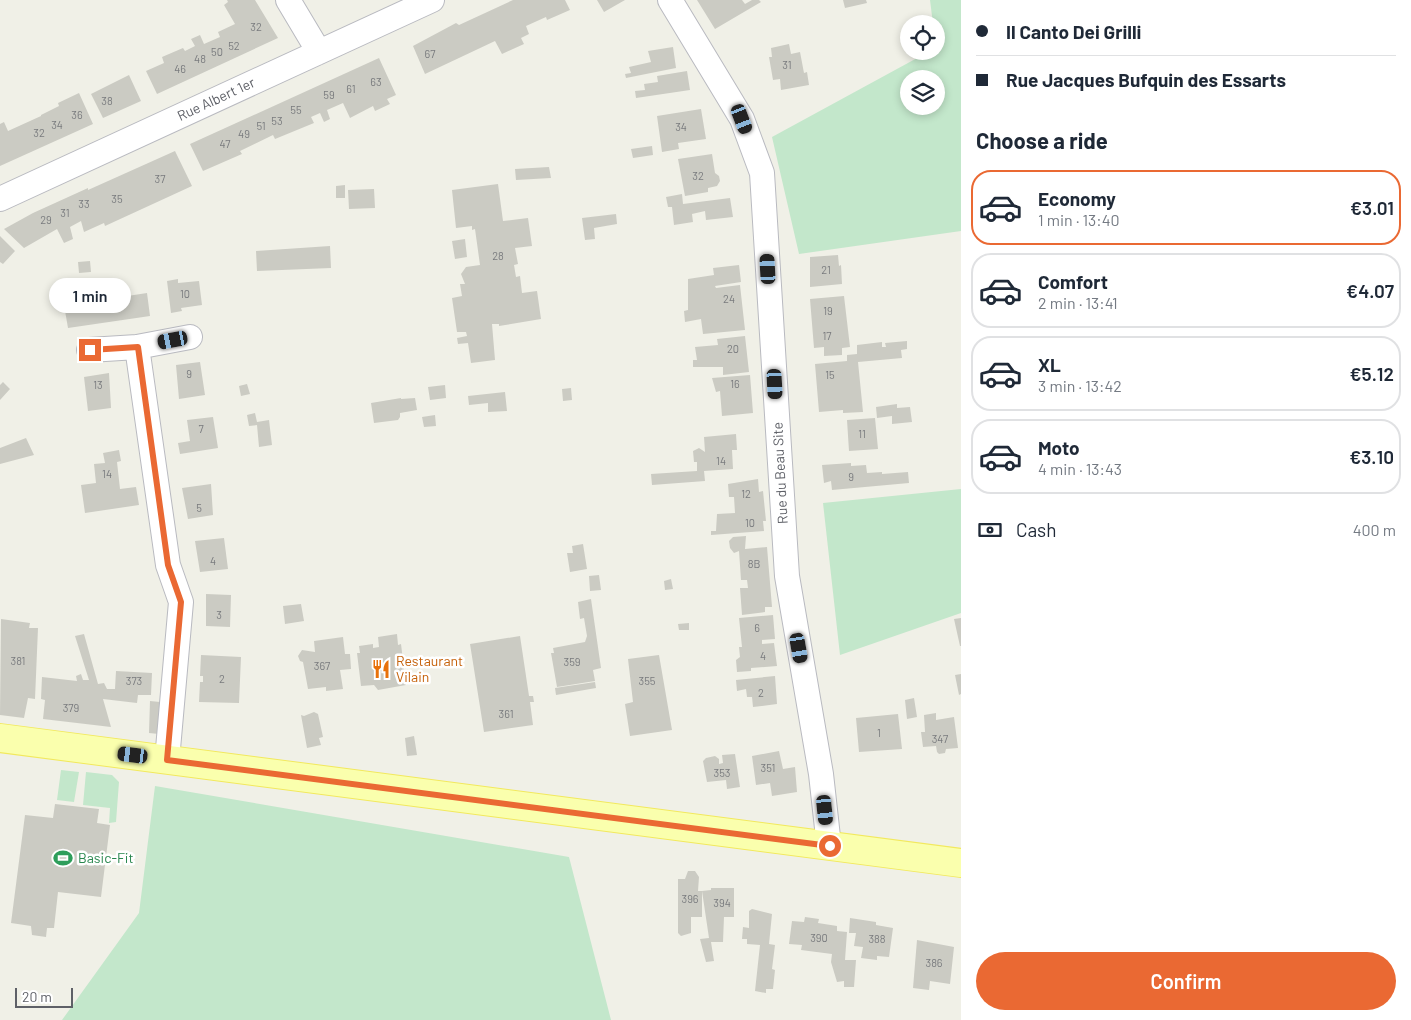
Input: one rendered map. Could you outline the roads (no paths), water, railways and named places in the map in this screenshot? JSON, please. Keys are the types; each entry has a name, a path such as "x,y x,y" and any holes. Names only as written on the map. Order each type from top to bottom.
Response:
{"main road":[{"path":"0,738 961,863"}],"street":[{"path":"288,0 319,52"},
{"name":"Rue Albert 1er","path":"0,199 432,0"},
{"name":"Rue du Beau Site","path":"670,0 742,119 762,173 786,576 821,774 830,846"},
{"path":"90,350 138,347 190,337"},
{"path":"138,347 168,565 181,602 167,760"}],"place":[{"name":"Restaurant Vilain","path":"381,669"},
{"name":"Basic-Fit","path":"63,858"}]}
